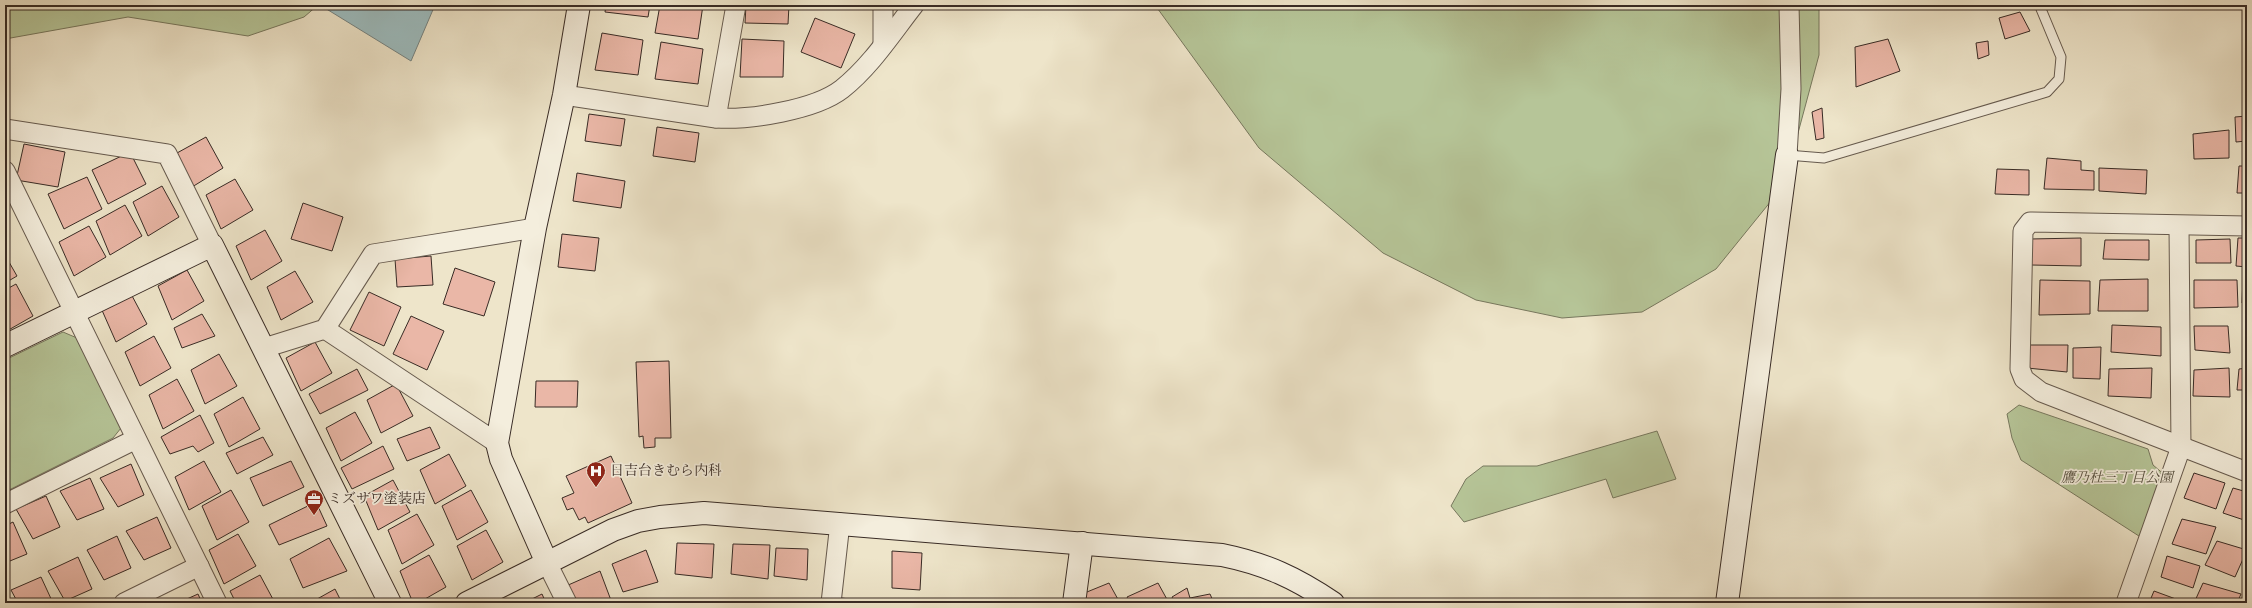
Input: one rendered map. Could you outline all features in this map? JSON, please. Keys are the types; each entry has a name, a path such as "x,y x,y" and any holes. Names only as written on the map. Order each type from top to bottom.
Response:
{"street":[{"path":"567,603 547,563 501,459 497,443 535,228 564,95 580,5"},
{"path":"716,118 736,5"},
{"path":"883,5 883,45"},
{"path":"564,95 716,118 739,120 809,106 841,90 865,67 914,5"},
{"path":"1727,603 1787,155 1791,89 1789,5"},
{"path":"5,129 168,154 390,603"},
{"path":"5,171 217,603"},
{"path":"2247,226 2179,226 2030,222 2022,231 2020,369 2024,379 2041,392 2247,472"},
{"path":"2126,603 2181,447 2179,226"},
{"path":"264,348 325,328 373,254 535,228"},
{"path":"5,346 212,245"},
{"path":"325,328 497,443"},
{"path":"5,504 136,439"},
{"path":"466,603 613,530 638,521 660,517 704,513 1191,552 1251,561 1296,580 1333,603"},
{"path":"831,603 840,523"},
{"path":"1074,603 1082,543"},
{"path":"124,603 199,566"}],"lane":[{"path":"1787,155 1824,158 2047,92 2059,79 2061,57 2042,9"}],"green space":[{"path":"5,5 318,5 304,17 248,36 128,17 5,39"},
{"path":"1155,5 1819,5 1819,55 1784,185 1716,269 1642,312 1562,318 1476,300 1383,253 1259,148"},
{"path":"63,332 77,338 121,428 113,438 5,492 5,360"},
{"name":"鷹乃杜三丁目公園","path":"2019,405 2148,449 2153,465 2166,476 2142,538 2021,460 2012,438 2007,414"},
{"path":"1657,431 1676,479 1613,498 1606,479 1464,522 1451,506 1466,479 1483,466 1537,466"}],"water":[{"path":"320,5 435,5 411,61"}],"building":[{"path":"606,5 650,5 648,17 605,12"},
{"path":"660,5 703,5 698,39 655,33"},
{"path":"746,5 789,5 788,24 745,23"},
{"path":"2020,12 2030,31 2005,39 1999,18"},
{"path":"815,18 855,34 841,68 801,52"},
{"path":"602,33 643,40 638,75 595,70"},
{"path":"742,39 784,41 783,77 740,77"},
{"path":"1888,39 1900,71 1856,87 1855,47"},
{"path":"1988,41 1989,55 1978,59 1976,43"},
{"path":"661,42 703,49 698,84 655,79"},
{"path":"1822,108 1824,138 1816,140 1812,112"},
{"path":"589,114 625,119 621,146 585,141"},
{"path":"2247,116 2247,141 2236,142 2235,117"},
{"path":"657,127 699,133 695,162 653,156"},
{"path":"2229,130 2229,158 2194,159 2193,134"},
{"path":"206,137 223,168 192,187 177,153"},
{"path":"24,144 65,152 58,187 16,180"},
{"path":"130,152 146,184 108,204 92,170"},
{"path":"2047,158 2081,161 2081,170 2094,171 2094,190 2044,189"},
{"path":"2239,166 2247,166 2247,193 2237,193"},
{"path":"2099,168 2147,170 2146,194 2099,191"},
{"path":"1997,169 2029,170 2029,195 1995,194"},
{"path":"577,173 625,181 621,208 573,201"},
{"path":"87,177 102,209 64,229 48,194"},
{"path":"235,179 253,210 221,229 206,195"},
{"path":"162,186 179,217 148,236 133,202"},
{"path":"303,203 343,217 332,251 291,239"},
{"path":"125,205 142,236 110,255 96,221"},
{"path":"89,226 106,257 74,276 59,242"},
{"path":"265,230 282,261 251,280 236,246"},
{"path":"562,234 599,238 595,271 558,267"},
{"path":"2081,238 2081,266 2031,265 2030,239"},
{"path":"2238,238 2247,238 2247,267 2236,266"},
{"path":"2230,239 2231,263 2196,263 2196,240"},
{"path":"2105,240 2149,240 2149,260 2103,259"},
{"path":"5,255 17,276 5,283"},
{"path":"431,256 433,285 397,287 395,259"},
{"path":"455,268 495,282 484,316 443,304"},
{"path":"187,270 204,301 172,320 158,286"},
{"path":"295,271 313,302 281,320 267,287"},
{"path":"2243,277 2247,277 2247,303 2242,303"},
{"path":"2148,279 2148,311 2098,311 2100,280"},
{"path":"2040,280 2090,281 2090,314 2039,315"},
{"path":"2194,280 2237,280 2238,307 2194,308"},
{"path":"16,284 33,316 5,332 5,290"},
{"path":"130,292 147,324 116,342 101,308"},
{"path":"369,292 401,307 384,346 350,330"},
{"path":"202,314 215,336 182,348 174,328"},
{"path":"411,316 444,331 427,370 393,354"},
{"path":"2243,323 2247,323 2247,347 2243,347"},
{"path":"2112,325 2161,327 2161,356 2111,352"},
{"path":"2194,326 2228,326 2230,353 2195,350"},
{"path":"154,336 171,368 140,386 125,352"},
{"path":"315,342 332,373 301,391 286,358"},
{"path":"2029,345 2068,345 2067,372 2027,368"},
{"path":"2101,347 2100,379 2073,378 2073,348"},
{"path":"219,354 237,386 205,404 191,370"},
{"path":"669,361 671,438 655,438 655,447 644,448 643,436 639,437 636,362"},
{"path":"2152,368 2151,398 2108,396 2109,369"},
{"path":"2229,368 2230,397 2193,396 2194,370"},
{"path":"2247,368 2247,390 2237,390 2239,369"},
{"path":"357,369 368,390 320,414 309,394"},
{"path":"177,379 194,411 163,429 149,395"},
{"path":"536,381 578,381 577,407 535,407"},
{"path":"396,384 413,416 381,433 367,400"},
{"path":"243,397 260,429 229,447 214,414"},
{"path":"355,412 372,443 341,461 326,428"},
{"path":"200,415 214,443 198,452 193,446 170,454 161,437"},
{"path":"430,427 440,448 407,461 397,439"},
{"path":"263,437 273,455 237,474 226,453"},
{"path":"383,446 394,469 352,489 341,468"},
{"path":"449,454 466,486 435,504 420,470"},
{"path":"611,456 632,503 588,523 585,517 579,520 573,508 567,510 562,498 574,493 566,476"},
{"path":"204,461 221,492 189,510 175,477"},
{"path":"291,461 304,487 263,506 250,478"},
{"path":"131,464 144,495 118,507 100,478"},
{"path":"2194,473 2225,483 2216,509 2184,498"},
{"path":"90,478 104,509 77,520 60,491"},
{"path":"393,480 410,512 378,530 364,496"},
{"path":"2233,488 2247,492 2247,521 2223,513"},
{"path":"231,490 249,522 217,540 202,506"},
{"path":"471,490 488,522 457,540 442,506"},
{"path":"46,496 60,527 33,539 16,509"},
{"path":"316,502 327,526 279,545 269,525"},
{"path":"417,514 434,545 402,564 388,530"},
{"path":"157,517 171,548 144,560 126,531"},
{"path":"2182,519 2216,527 2206,554 2172,544"},
{"path":"13,522 27,554 5,563 5,526"},
{"path":"486,530 503,562 472,580 457,546"},
{"path":"238,534 256,566 224,584 209,550"},
{"path":"117,536 131,568 104,580 87,550"},
{"path":"329,538 347,571 303,588 290,559"},
{"path":"2217,541 2247,550 2235,577 2205,565"},
{"path":"677,543 714,544 712,578 675,574"},
{"path":"733,544 770,545 768,579 731,574"},
{"path":"776,548 808,549 807,580 774,576"},
{"path":"646,550 658,582 623,592 612,564"},
{"path":"892,551 922,553 920,590 892,588"},
{"path":"429,555 446,587 418,603 413,603 400,571"},
{"path":"2167,556 2200,566 2193,588 2161,577"},
{"path":"78,557 92,589 65,601 48,571"},
{"path":"600,571 612,603 573,603 566,586"},
{"path":"260,575 275,603 236,603 230,591"},
{"path":"41,577 53,603 18,603 11,590"},
{"path":"1109,583 1120,603 1084,603 1082,594"},
{"path":"1158,583 1169,603 1130,603 1127,597"},
{"path":"2203,583 2241,594 2237,603 2194,603"},
{"path":"1187,588 1190,598 1210,594 1214,603 1175,603 1172,597"},
{"path":"335,589 342,603 310,603"},
{"path":"2154,591 2184,602 2184,603 2149,603"},
{"path":"198,594 202,603 178,603"},
{"path":"542,594 546,603 524,603"},
{"path":"841,598 878,602 878,603 840,603"},
{"path":"684,600 721,600 721,603 684,603"}],"place":[{"name":"日吉台きむら内科","path":"596,488"},
{"name":"ミズサワ塗装店","path":"314,516"}]}
